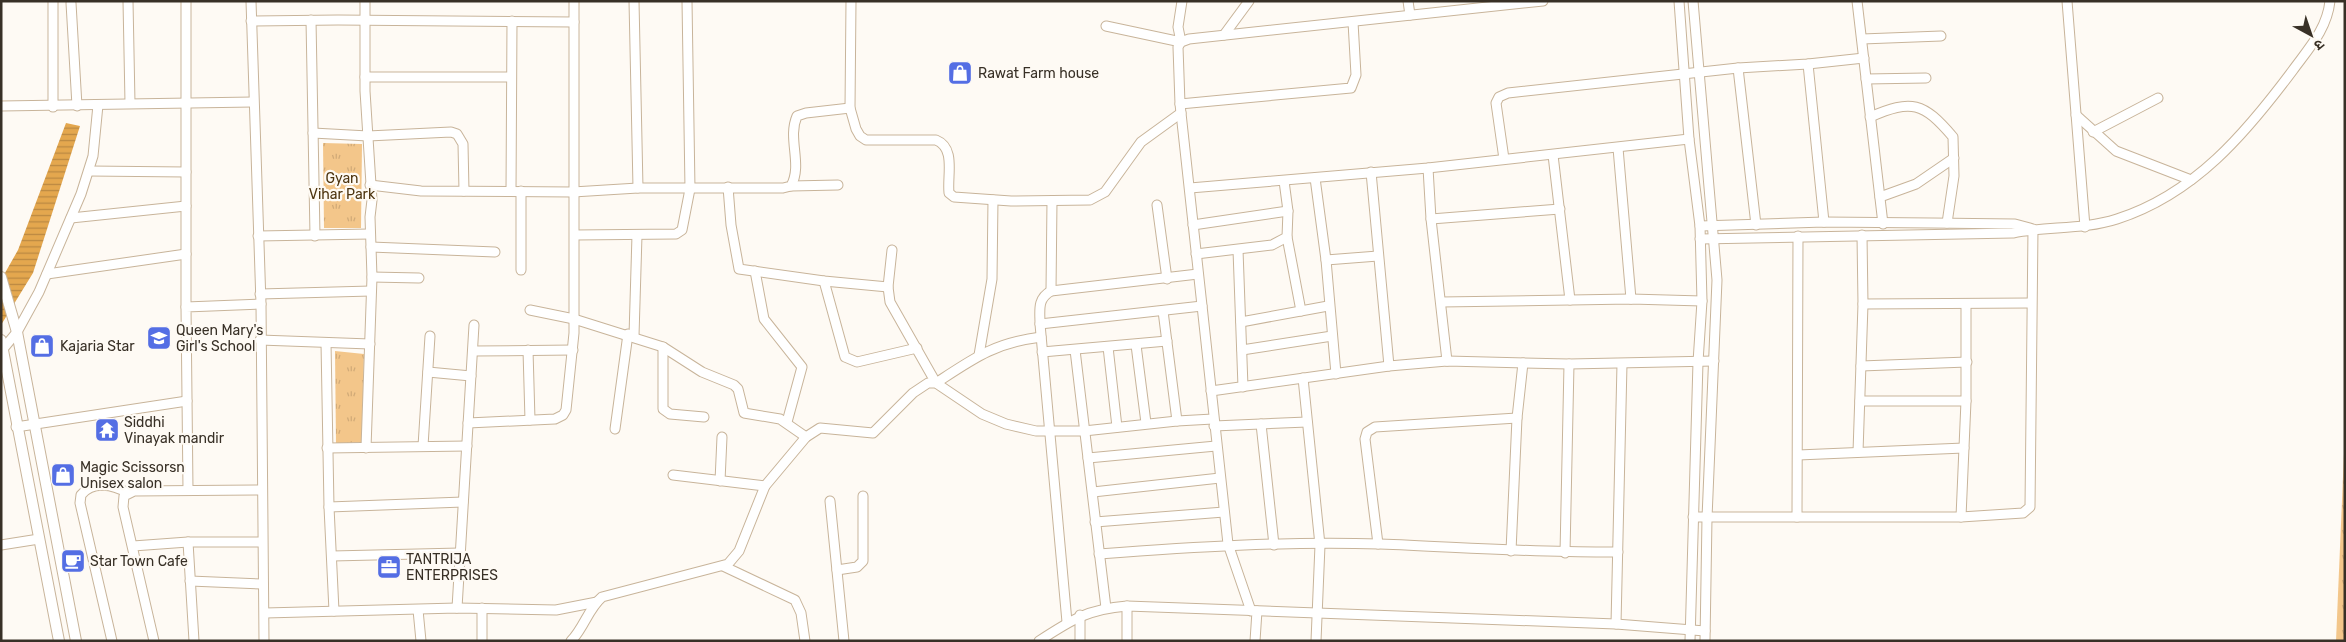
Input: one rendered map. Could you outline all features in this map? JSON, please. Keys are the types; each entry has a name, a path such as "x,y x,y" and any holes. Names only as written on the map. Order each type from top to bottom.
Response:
{"street":[{"path":"53,1 56,106"},
{"path":"128,1 130,104"},
{"path":"186,1 188,490"},
{"path":"251,1 260,299 264,641"},
{"path":"365,1 365,76 372,277 366,448"},
{"path":"468,423 555,418 563,415 566,410 573,350 574,319 574,1"},
{"path":"634,1 638,188"},
{"path":"575,235 637,235 679,233 682,230 690,189 687,1"},
{"path":"851,1 850,108 856,129 860,136 866,140 936,140 944,143 948,149 949,193 954,197 964,199 1081,202 1099,197 1141,142 1180,109 1351,88 1356,75 1354,22"},
{"path":"1182,1 1178,27 1182,42 1177,56 1180,109 1190,188 1216,446 1228,544 1254,611 1255,641"},
{"path":"1224,36 1249,1"},
{"path":"1408,1 1410,15"},
{"path":"1106,26 1182,42 1189,39 1543,1"},
{"path":"1678,1 1689,139 1700,226 1702,301 1698,362 1690,641"},
{"path":"1039,641 1080,615 1106,608 1127,606 1317,615 1616,624 1690,630 1705,636 1707,518 1717,280 1714,227 1693,1"},
{"path":"1857,1 1883,224"},
{"path":"1700,239 2013,233 2033,229 2085,227 2118,219 2141,210 2191,180 2234,144 2316,38 2328,17 2330,1"},
{"path":"71,3 75,106"},
{"path":"2067,6 2085,227"},
{"path":"251,22 311,20 574,22"},
{"path":"311,20 316,236"},
{"path":"511,190 512,21"},
{"path":"1862,40 1941,36"},
{"path":"1504,159 1496,103 1499,97 1508,93 1738,68 1808,64 1864,58"},
{"path":"1808,64 1824,222"},
{"path":"1738,68 1756,225"},
{"path":"365,76 511,77"},
{"path":"1866,79 1926,78"},
{"path":"2093,132 2158,98"},
{"path":"1,106 254,102"},
{"path":"59,641 16,427 2,344 15,327 47,274 71,218 89,170 96,139 98,105"},
{"path":"1870,117 1898,106 1915,107 1926,111 1953,137 1954,176 1946,223"},
{"path":"791,186 795,178 797,166 793,129 797,116 806,112 850,108"},
{"path":"2076,115 2093,132 2122,155 2191,180"},
{"path":"313,133 368,136 451,132 457,134 463,144 464,191"},
{"path":"1190,188 1428,168 1689,139"},
{"path":"1618,148 1631,299"},
{"path":"1553,155 1570,300"},
{"path":"1880,197 1916,184 1954,158"},
{"path":"1428,168 1431,218 1447,361"},
{"path":"89,170 186,172"},
{"path":"1372,172 1389,366"},
{"path":"1315,178 1326,260 1328,306 1336,374"},
{"path":"1284,181 1288,211 1287,237 1301,311"},
{"path":"370,185 421,191 511,190 573,192 638,188 746,188 838,184"},
{"path":"728,187 731,225 739,269 824,281 888,287"},
{"path":"729,201 746,188"},
{"path":"521,191 521,270"},
{"path":"979,355 992,279 993,200"},
{"path":"1051,291 1052,202"},
{"path":"1157,205 1167,278"},
{"path":"71,218 186,206"},
{"path":"1431,218 1560,209"},
{"path":"1193,225 1288,211"},
{"path":"1700,226 1824,222 1883,224 1946,223 2015,224 2033,229"},
{"path":"1693,518 1961,517 2023,513 2030,507 2033,229"},
{"path":"258,236 370,234"},
{"path":"616,429 631,335 637,235"},
{"path":"1858,452 1863,304 1862,235"},
{"path":"1797,517 1798,236"},
{"path":"1196,254 1272,245 1287,237"},
{"path":"371,247 494,252"},
{"path":"892,250 888,287 890,302 936,383 992,418 1021,428 1050,432 1084,431 1177,420 1261,424 1307,422"},
{"path":"1238,250 1243,387"},
{"path":"47,274 186,254"},
{"path":"1326,260 1378,256"},
{"path":"755,271 764,320 802,367 787,422"},
{"path":"1067,622 1042,352 1040,302 1044,295 1051,291 1198,274"},
{"path":"1,277 15,327 32,424 76,641"},
{"path":"372,277 419,278"},
{"path":"824,281 845,357 857,362 917,348"},
{"path":"186,307 260,299 371,292"},
{"path":"1441,302 1631,299 1702,301"},
{"path":"1863,304 2031,303"},
{"path":"1961,517 1967,362 1966,304"},
{"path":"1040,324 1202,306"},
{"path":"1241,322 1328,306"},
{"path":"530,310 574,319 631,335 663,347 702,372 734,385 738,389 744,414 772,416 787,422 806,437"},
{"path":"1163,311 1177,420"},
{"path":"457,608 474,325"},
{"path":"423,446 430,336"},
{"path":"1242,350 1332,336"},
{"path":"265,613 457,608 556,610 597,602 611,593 723,566 735,558 739,551 765,486 806,437 820,428 873,433 913,393 928,383 936,383 979,355 1010,342 1041,337"},
{"path":"260,340 370,344"},
{"path":"1042,352 1167,341"},
{"path":"326,343 328,507 334,611"},
{"path":"1136,345 1146,423"},
{"path":"663,347 663,409 670,414 704,417"},
{"path":"1108,347 1117,427"},
{"path":"528,350 530,420"},
{"path":"473,351 573,350"},
{"path":"1075,350 1106,608"},
{"path":"1211,390 1389,366 1447,361 1622,364 1714,361"},
{"path":"1861,366 1967,362"},
{"path":"1511,551 1517,418 1524,363"},
{"path":"1565,553 1569,364"},
{"path":"1616,624 1622,364"},
{"path":"428,372 471,376"},
{"path":"1303,378 1320,545 1316,641"},
{"path":"16,427 187,401"},
{"path":"1860,401 1966,401"},
{"path":"1378,544 1365,440 1368,432 1376,427 1517,418"},
{"path":"1261,424 1274,545"},
{"path":"720,481 722,437"},
{"path":"327,448 467,446"},
{"path":"1088,458 1216,446"},
{"path":"1798,454 1964,448"},
{"path":"673,476 765,486"},
{"path":"1093,492 1220,478"},
{"path":"112,641 80,503 81,495 88,488 100,485 110,486 128,493 188,490 262,490"},
{"path":"128,493 123,502 123,507 154,641"},
{"path":"837,570 857,567 864,561 863,496"},
{"path":"830,501 844,641"},
{"path":"328,507 463,502"},
{"path":"1095,522 1224,512"},
{"path":"1,544 39,539"},
{"path":"132,546 188,542 262,542"},
{"path":"188,542 194,641"},
{"path":"1099,554 1228,544 1378,544 1565,553 1618,552"},
{"path":"332,556 460,553"},
{"path":"723,566 795,600 801,613 805,641"},
{"path":"190,580 263,584"},
{"path":"571,641 581,630 597,602"},
{"path":"1126,641 1127,606"},
{"path":"482,608 482,641"},
{"path":"418,610 421,641"},
{"path":"1080,615 1080,641"}],"green space":[{"name":"Gyan Vihar Park","path":"323,143 362,144 361,228 324,228"},
{"path":"335,351 364,354 362,442 336,444"},
{"path":"2345,430 2345,641 2336,641"}],"shaded area":[{"path":"66,123 80,126 33,273 1,325 1,280 18,250"}],"place":[{"name":"Rawat Farm house","path":"960,73"},
{"name":"Queen Mary's Girl's School","path":"159,338"},
{"name":"Kajaria Star","path":"42,346"},
{"name":"Siddhi Vinayak mandir","path":"107,430"},
{"name":"Magic Scissorsn Unisex salon","path":"63,475"},
{"name":"Star Town Cafe","path":"73,561"},
{"name":"TANTRIJA ENTERPRISES","path":"389,567"}]}
